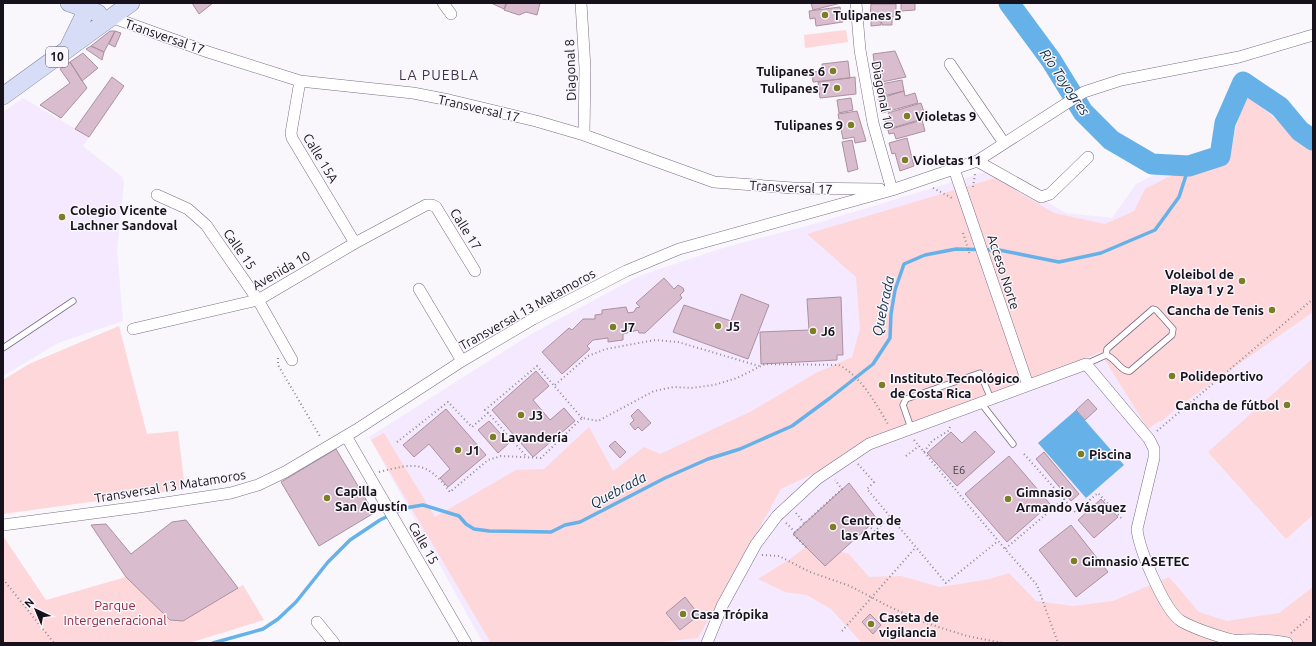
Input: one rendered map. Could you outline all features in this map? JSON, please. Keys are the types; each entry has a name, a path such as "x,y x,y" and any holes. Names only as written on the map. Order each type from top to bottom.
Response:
{"main road":[{"name":"Transversal 17","path":"69,3 111,18"},
{"name":"10","path":"3,96 131,3"},
{"path":"67,50 87,9"}],"street":[{"path":"443,3 451,14"},
{"name":"Diagonal 8","path":"581,3 585,68 584,135"},
{"name":"Diagonal 10","path":"856,3 860,50 872,123 892,190"},
{"name":"Transversal 17","path":"111,18 208,52 300,81 413,93 536,121 584,135 714,182 793,188 892,190"},
{"name":"Transversal 13 Matamoros","path":"3,525 140,507 231,493 258,485 285,472 346,436 462,361 533,319 613,278 679,249 892,190 977,161 1084,92 1121,80 1239,57 1313,35"},
{"path":"950,64 1004,143"},
{"name":"Calle 15A","path":"300,81 291,133 292,138 355,242"},
{"path":"977,161 1045,197 1050,194 1088,157"},
{"name":"Acceso Norte","path":"954,169 1028,385"},
{"name":"Calle 15","path":"157,195 197,216 206,225 258,300 292,360"},
{"name":"Avenida 10","path":"133,329 258,300 355,242 426,205 432,205"},
{"name":"Calle 17","path":"432,205 436,207 475,271"},
{"path":"418,289 462,361"},
{"path":"707,643 737,576 756,544 777,516 817,478 869,444 911,432 986,401 1086,364 1149,440 1154,449 1154,458 1137,529 1138,537 1164,600 1180,620 1217,636 1235,640 1288,639"},
{"name":"Calle 15","path":"346,436 466,643"},
{"path":"317,622 331,642"}],"lane":[{"path":"3,348 74,301"},
{"path":"1153,309 1156,310 1173,329 1172,335 1130,371 1124,370 1112,358 1106,355 1107,349 1153,309"},
{"path":"1086,364 1106,355"},
{"path":"911,432 903,405 906,399 980,373 986,401 1013,444"}],"path":[{"path":"920,180 952,198 954,205"},
{"path":"961,227 971,256"},
{"path":"1149,440 1313,299"},
{"path":"555,385 588,356 606,349 655,340 678,342 760,367"},
{"path":"286,348 280,352 278,365 327,447"},
{"path":"527,457 485,410 537,366 582,418 598,421 654,391 674,387 691,388 714,385 737,378 765,364 839,365 847,370 868,393 891,429"},
{"path":"398,442 448,402 472,427 488,413"},
{"path":"368,474 380,470 413,464 425,468 440,478 450,492 488,460 501,456 541,458 582,418"},
{"path":"924,452 932,441 948,431 952,421"},
{"path":"911,432 919,446 1037,585 1058,643"},
{"path":"906,456 919,446"},
{"path":"1024,454 1075,512 1098,493 1123,520"},
{"path":"857,463 874,482 867,489 946,583 998,540"},
{"path":"380,470 384,478"},
{"path":"795,532 842,489 834,479"},
{"path":"1006,549 1064,499"},
{"path":"794,512 804,523"},
{"path":"871,528 875,531 890,517"},
{"path":"786,522 795,532 793,534 806,547"},
{"path":"842,630 916,547"},
{"path":"760,555 779,556 810,572 850,586 926,623 967,636 1003,643"},
{"path":"3,579 54,643"},
{"path":"1288,639 1313,614"}],"shaded area":[{"name":"Instituto Tecnológico de Costa Rica","path":"1242,83 1281,107 1313,138 1313,643 483,643 369,437 533,333 639,276 723,248 821,222 992,170 1066,213 1112,218 1136,184 1168,168 1221,158 1226,125"},
{"name":"Colegio Vicente Lachner Sandoval","path":"23,98 89,137 83,146 122,177 124,183 117,251 123,321 58,343 3,376 3,112"}],"green space":[{"path":"846,30 848,42 805,48 804,35"},
{"path":"1244,92 1313,151 1313,312 1175,409 1161,422 1159,421 1148,429 1100,352 995,398 894,435 781,489 698,638 651,643 491,643 371,440 384,433 435,517 516,470 544,469 589,427 613,471 644,447 660,454 752,411 814,374 852,357 860,329 856,277 807,234 995,178 1054,213 1105,224 1134,211 1145,189 1172,175 1216,167 1230,157"},
{"path":"119,326 147,434 178,431 185,489 3,514 3,380 29,364"},
{"name":"Cancha de fútbol","path":"1313,358 1313,515 1286,539 1208,452"},
{"name":"Parque Intergeneracional","path":"3,536 46,600 126,577 183,621 243,585 264,620 189,643 3,643"},
{"path":"811,543 849,554 869,577 901,576 940,587 990,579 1009,573 1036,601 1073,606 1113,601 1169,577 1199,612 1227,621 1279,613 1313,587 1313,643 862,643 831,609 807,595 785,592 758,579 790,559"}],"water":[{"name":"Piscina","path":"1076,410 1124,465 1086,498 1038,443"}],"building":[{"path":"192,3 213,3 199,14"},
{"path":"491,3 506,3 504,9"},
{"path":"507,3 540,3 537,15 526,12 519,15 504,10"},
{"path":"811,3 841,3 813,10"},
{"path":"901,3 915,3 915,10 901,11"},
{"path":"871,4 896,4 896,17 870,17"},
{"name":"Tulipanes 5","path":"840,7 843,22 816,26 815,18 810,19 809,11"},
{"path":"871,18 881,18 881,25 871,26"},
{"path":"881,18 892,18 892,25 882,25"},
{"path":"110,31 115,31 104,52 91,46"},
{"path":"115,31 121,33 115,47 109,44"},
{"path":"91,46 104,52 102,60 86,49"},
{"path":"895,51 906,77 877,83 873,54"},
{"path":"83,53 98,68 82,81 70,62"},
{"name":"Tulipanes 6","path":"848,61 850,78 813,82 812,72 823,71 822,64"},
{"path":"70,62 87,88 61,118 40,105 70,83 60,69"},
{"path":"112,77 124,86 89,137 75,129"},
{"name":"Tulipanes 7","path":"855,77 856,94 820,98 818,82"},
{"path":"902,80 904,91 879,97 876,85"},
{"path":"904,91 905,96 915,93 918,103 882,113 878,99"},
{"path":"851,98 853,110 839,113 837,100"},
{"name":"Violetas 9","path":"921,103 926,118 888,129 885,121 891,119 888,113"},
{"name":"Tulipanes 9","path":"857,111 866,141 855,143 854,137 843,139 838,114"},
{"path":"922,120 925,131 896,139 894,133 889,134 888,130"},
{"name":"Violetas 11","path":"907,138 914,166 900,171 895,153 892,154 889,143"},
{"path":"852,140 858,169 848,172 842,142"},
{"name":"J7","path":"664,278 674,289 678,285 683,288 684,291 680,295 682,298 645,333 639,333 638,330 623,334 623,340 608,342 608,338 593,340 587,346 590,349 562,374 542,352 569,328 572,330 583,319 595,319 595,315 602,314 602,310 626,307 628,313 634,312 636,308 640,307 636,303"},
{"name":"J5","path":"741,294 769,305 748,359 673,332 684,305 731,321"},
{"name":"J6","path":"841,297 843,355 837,355 837,360 761,364 760,332 809,330 807,299"},
{"name":"J3","path":"536,371 549,386 533,400 550,420 564,408 575,421 533,457 492,410"},
{"path":"1088,399 1097,409 1085,420 1076,410"},
{"name":"J1","path":"446,409 486,455 448,487 440,478 450,469 429,444 414,457 403,445"},
{"path":"638,409 651,423 642,431 638,427 635,430 630,424 634,420 631,416"},
{"name":"Lavandería","path":"489,421 509,443 498,453 478,430"},
{"path":"975,431 995,452 957,486 927,453 951,432 962,443"},
{"path":"615,441 626,452 620,458 609,446"},
{"name":"Capilla San Agustín","path":"336,449 374,513 319,546 281,482"},
{"name":"Piscina","path":"1044,452 1079,494 1071,501 1036,459"},
{"name":"Gimnasio Armando Vásquez","path":"1009,456 1050,504 1007,542 965,494"},
{"name":"Centro de las Artes","path":"849,483 877,519 825,566 793,534"},
{"path":"1101,499 1118,517 1094,538 1078,520"},
{"path":"186,520 238,588 183,621 170,620 126,577 91,525 106,524 131,554 172,522"},
{"name":"Gimnasio ASETEC","path":"1071,525 1108,572 1076,597 1039,550"},
{"name":"Casa Trópika","path":"685,597 699,615 680,630 666,613"},
{"name":"Caseta de vigilancia","path":"870,614 881,625 873,634 862,622"}],"waterway":[{"name":"Río Toyogres","path":"1009,3 1051,60 1083,112 1111,140 1152,164 1189,166 1220,156 1225,123 1243,82 1280,107 1300,131 1313,140"},
{"name":"Quebrada","path":"213,643 263,629 278,619 296,602 328,562 350,540 380,520 405,508 423,505 459,516 466,524 474,529 489,531 551,532 565,525 580,522 665,478 708,459 740,449 792,426 873,364 890,338 891,314 895,290 904,264 925,255 956,249 999,250 1059,262 1101,253 1155,230 1179,197 1189,166"}],"place":[{"name":"Tulipanes 5","path":"825,15"},
{"name":"Tulipanes 6","path":"833,71"},
{"name":"Tulipanes 7","path":"837,88"},
{"name":"Violetas 9","path":"907,116"},
{"name":"Tulipanes 9","path":"851,125"},
{"name":"Violetas 11","path":"905,160"},
{"name":"Colegio Vicente Lachner Sandoval","path":"62,217"},
{"name":"Voleibol de Playa 1 y 2","path":"1242,281"},
{"name":"Cancha de Tenis","path":"1272,310"},
{"name":"J5","path":"718,326"},
{"name":"J7","path":"613,327"},
{"name":"J6","path":"813,331"},
{"name":"Polideportivo","path":"1172,376"},
{"name":"Instituto Tecnológico de Costa Rica","path":"882,385"},
{"name":"Cancha de fútbol","path":"1287,405"},
{"name":"J3","path":"521,415"},
{"name":"Lavandería","path":"493,437"},
{"name":"J1","path":"458,450"},
{"name":"Piscina","path":"1081,454"},
{"name":"Capilla San Agustín","path":"327,498"},
{"name":"Gimnasio Armando Vásquez","path":"1008,499"},
{"name":"Centro de las Artes","path":"833,527"},
{"name":"Gimnasio ASETEC","path":"1074,561"},
{"name":"Casa Trópika","path":"683,614"},
{"name":"Caseta de vigilancia","path":"871,624"}],"district":[{"name":"LA PUEBLA","path":"439,75"}]}
